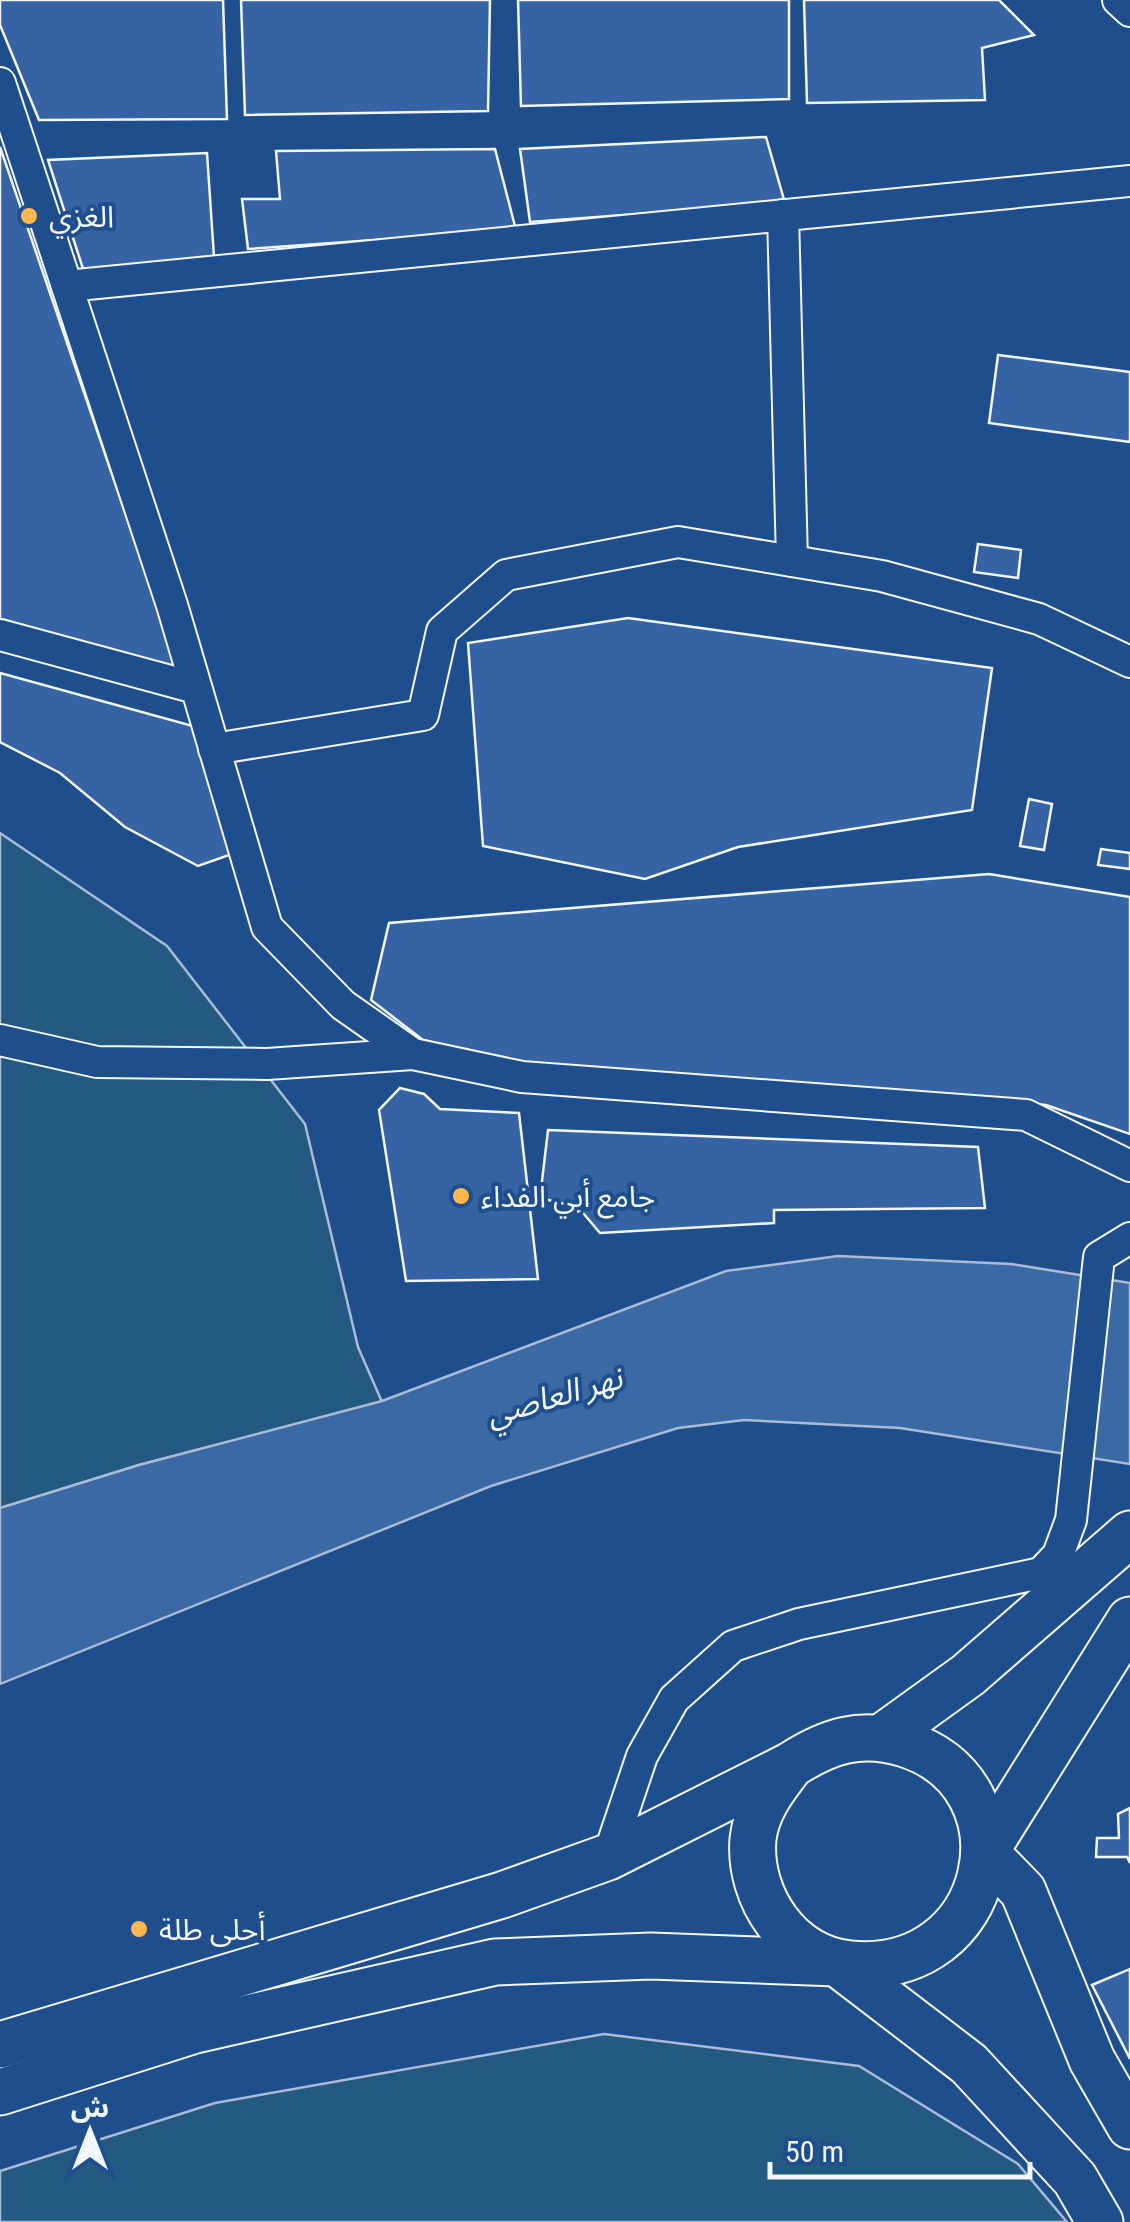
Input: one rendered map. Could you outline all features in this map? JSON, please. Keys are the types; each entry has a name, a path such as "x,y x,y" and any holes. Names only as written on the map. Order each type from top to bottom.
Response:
{"main road":[{"path":"882,1736 968,1675 1130,1534"},
{"path":"0,2092 195,2030 495,1962 651,1956 880,1967 921,1955 955,1930 977,1894 985,1852 1130,1620"},
{"path":"0,2044 502,1895 608,1857 834,1742 882,1736 923,1749 956,1775 977,1810 985,1852 1023,1891 1092,2060 1130,2126"},
{"path":"791,1766 766,1798 753,1837 755,1878 772,1916 800,1945 837,1963 969,2064 1075,2179 1100,2222"}],"street":[{"path":"1118,0 1130,11"},
{"path":"0,83 196,688 266,928 343,1005 412,1054"},
{"path":"67,286 1130,181"},
{"path":"783,215 792,561"},
{"path":"214,749 424,715 442,631 506,575 678,542 882,576 1039,619 1130,662"},
{"path":"0,635 196,688"},
{"path":"0,1040 96,1062 267,1064 412,1054 522,1077 1026,1115 1130,1166"},
{"path":"608,1857 642,1756 674,1699 733,1646 799,1624 1041,1573 1058,1555 1071,1520 1099,1257 1130,1238"}],"shaded area":[{"path":"0,833 167,946 305,1124 358,1347 382,1402 139,1465 0,1508"},
{"path":"604,2034 859,2066 1018,2164 1067,2222 0,2222 0,2171 215,2103"}],"water":[{"name":"نهر العاصي","path":"838,1256 1011,1264 1130,1283 1130,1464 900,1428 744,1420 678,1428 491,1486 0,1684 0,1508 139,1465 382,1401 726,1271"}],"building":[{"path":"0,0 223,0 227,119 39,120 0,25"},
{"path":"241,0 490,0 488,111 245,115"},
{"path":"518,0 789,0 789,99 521,106"},
{"path":"804,0 999,0 1034,35 982,48 985,100 807,103"},
{"path":"766,137 785,203 530,222 520,149"},
{"path":"0,147 179,670 0,619"},
{"path":"495,149 516,230 248,249 242,199 280,199 276,151"},
{"path":"207,153 214,257 85,275 48,160"},
{"path":"998,355 1130,372 1130,442 989,423"},
{"path":"978,544 1021,550 1018,578 974,572"},
{"path":"628,618 992,668 972,810 738,847 645,879 483,846 468,643"},
{"path":"0,673 200,728 235,853 198,866 125,827 60,773 0,742"},
{"path":"1029,799 1052,804 1044,850 1020,846"},
{"path":"1101,849 1130,853 1130,869 1098,865"},
{"path":"989,874 1130,897 1130,1134 1046,1105 524,1063 423,1040 371,1000 389,923"},
{"name":"جامع أبي الفداء","path":"400,1088 424,1094 440,1109 519,1113 538,1279 406,1281 379,1110"},
{"path":"548,1130 978,1147 985,1208 774,1210 774,1223 600,1233 578,1207 540,1198"},
{"path":"1130,1808 1130,1863 1127,1857 1096,1857 1097,1838 1119,1838 1118,1814"},
{"path":"1130,1969 1130,2059 1092,1985"}],"place":[{"name":"الغزي","path":"29,216"},
{"name":"جامع أبي الفداء","path":"461,1196"},
{"name":"أحلى طلة","path":"139,1929"}]}
